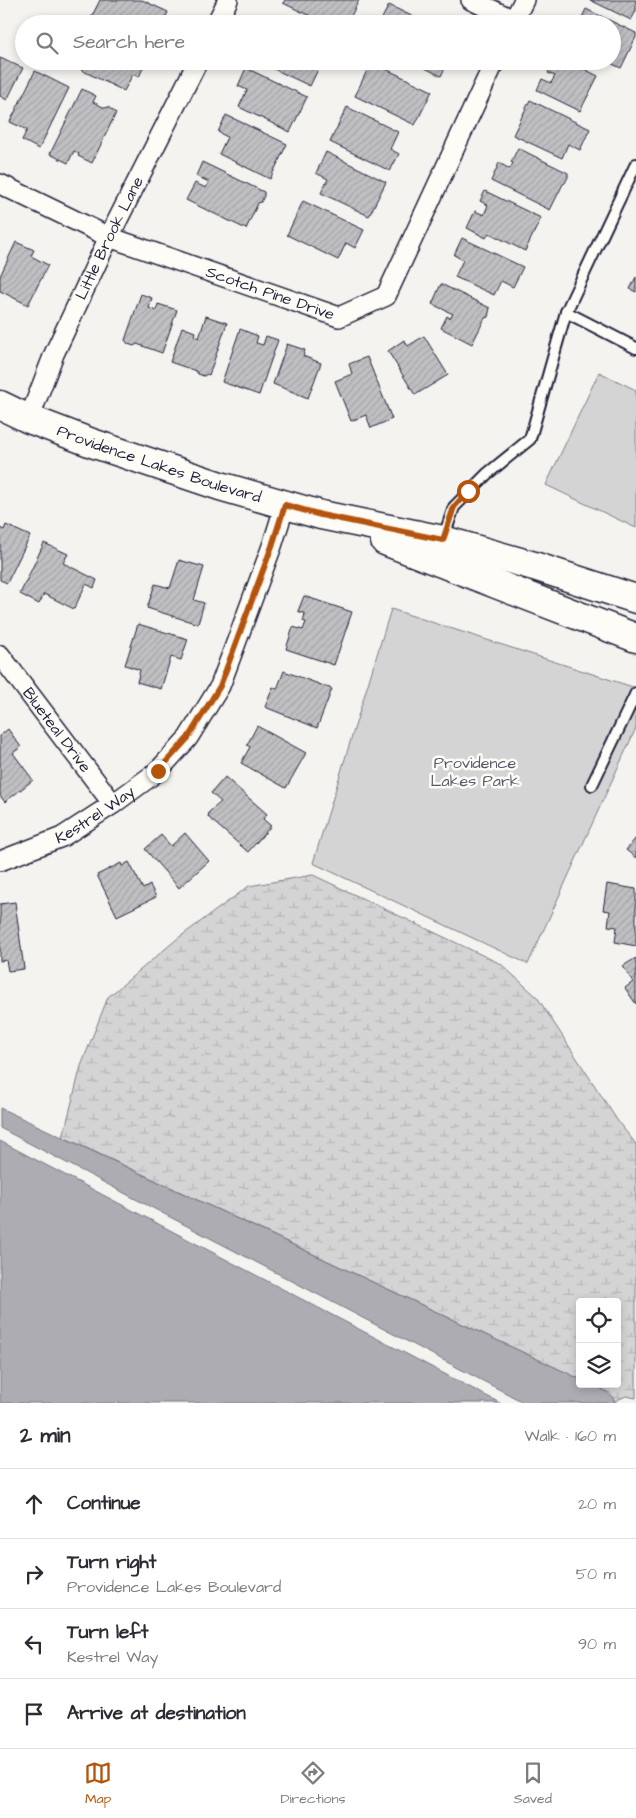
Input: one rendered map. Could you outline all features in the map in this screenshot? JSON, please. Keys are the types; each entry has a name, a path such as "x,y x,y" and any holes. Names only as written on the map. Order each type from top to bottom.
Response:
{"street":[{"path":"220,15 228,0"},
{"path":"472,0 500,15"},
{"path":"516,15 524,0"},
{"name":"Little Brook Lane","path":"29,419 54,354 109,237 193,70"},
{"name":"Scotch Pine Drive","path":"0,184 109,237 339,318 386,296 491,70"},
{"name":"Providence Lakes Boulevard","path":"0,405 29,419 156,466 321,515 443,540 534,566 636,599"},
{"name":"Kestrel Way","path":"0,861 62,837 113,804 158,771 188,738 220,686 272,546 285,505"},
{"name":"Providence Lakes Boulevard","path":"321,515 437,562 636,638"},
{"name":"Blueteal Drive","path":"0,654 113,804"}],"lane":[{"path":"443,540 454,507 481,480 530,438 566,312 636,164"},
{"path":"566,312 636,348"},
{"path":"592,785 636,693"}],"green space":[{"path":"599,372 636,390 636,528 546,485"},
{"name":"Providence Lakes Park","path":"391,609 636,688 636,728 528,964 313,863"},
{"path":"313,875 501,964 537,997 619,1123 636,1144 636,1398 626,1396 615,1401 610,1393 599,1388 621,1388 621,1298 576,1298 576,1377 63,1137 81,1066 108,997 177,939 249,886"}],"shaded area":[{"path":"0,1108 576,1377 576,1388 601,1389 616,1403 525,1403 0,1128"},
{"path":"0,1141 500,1403 0,1403"}],"building":[{"path":"100,0 142,0 168,12 167,15 92,15"},
{"path":"285,0 359,0 352,15 308,15 283,3"},
{"path":"590,0 636,0 636,11 631,20"},
{"path":"389,5 410,15 384,15"},
{"path":"586,9 598,15 583,15"},
{"path":"621,26 636,33 636,37 621,68"},
{"path":"0,58 15,65 15,70 22,70 7,100 0,96"},
{"path":"81,70 142,70 139,77 133,74 124,91"},
{"path":"245,70 250,70 307,97 290,132 239,107 247,90 238,86"},
{"path":"276,70 318,70 310,86"},
{"path":"367,70 388,70 432,91 415,125 355,96"},
{"path":"429,70 444,70 441,76"},
{"path":"550,70 586,70 598,76 580,111 537,90 542,79 551,83 555,76 548,73"},
{"path":"35,71 69,88 39,149 22,140 27,130 10,122"},
{"path":"82,89 96,96 93,102 105,108 108,107 116,113 92,163 78,156 79,154 74,151 68,163 50,154"},
{"path":"530,100 590,129 580,150 568,144 562,158 513,135"},
{"path":"347,107 398,132 390,149 399,154 390,171 330,142"},
{"path":"226,115 287,144 270,179 219,154 227,137 218,132"},
{"path":"518,148 568,173 568,177 550,210 491,181 499,163 510,169 513,163 511,162"},
{"path":"326,152 386,182 369,216 321,193 328,179 316,173"},
{"path":"202,162 264,192 264,196 261,202 258,203 246,229 186,200 195,183 206,188 209,182 196,176"},
{"path":"485,191 541,218 525,251 489,233 486,238 467,228 475,211 484,215 488,205 480,201"},
{"path":"303,201 364,230 355,248 346,243 338,260 287,235"},
{"path":"462,238 523,267 513,287 501,281 494,295 455,277 463,260 454,255"},
{"path":"16,242 34,250 31,256 48,265 28,305 0,291 0,276"},
{"path":"636,277 636,292 630,289"},
{"path":"441,284 490,308 488,317 485,318 472,344 441,328 447,316 450,318 453,314 432,304"},
{"path":"141,294 152,298 149,308 156,311 158,304 177,310 162,353 137,344 134,346 128,344 125,340"},
{"path":"206,316 227,323 209,375 204,376 196,371 170,362 182,327 195,332 194,336 199,338"},
{"path":"240,329 258,336 256,343 263,345 266,336 278,340 259,395 222,382"},
{"path":"424,336 448,375 415,395 388,351 404,340 408,346"},
{"path":"287,344 305,350 303,356 321,363 308,398 273,384"},
{"path":"367,357 392,419 371,428 366,415 351,421 335,381 352,374 349,364"},
{"path":"6,525 30,536 7,583 0,580 0,528 4,530"},
{"path":"44,543 68,554 63,563 97,580 94,588 86,584 74,609 44,594 39,604 20,594"},
{"path":"179,560 204,567 194,600 204,603 198,624 147,608 155,584 170,588"},
{"path":"304,596 352,612 334,665 286,649 293,627 303,630 306,622 303,621 305,614 298,611"},
{"path":"138,624 188,639 181,660 171,657 161,689 137,682 140,670 125,665"},
{"path":"284,671 332,689 317,728 265,707 273,687 277,689"},
{"path":"257,726 306,753 286,788 241,763 250,747 247,745"},
{"path":"8,729 21,747 13,753 33,780 5,802 0,796 0,736"},
{"path":"225,777 267,814 263,819 271,826 248,852 208,817 209,812 221,802 211,793"},
{"path":"185,833 209,861 179,888 145,849 161,835 171,846"},
{"path":"636,838 636,858 626,850"},
{"path":"129,862 143,889 150,885 156,897 117,916 97,875 121,863 122,866"},
{"path":"607,884 636,889 636,946 615,942 617,927 608,926 610,911 603,910"},
{"path":"15,902 24,969 8,971 6,960 0,961 0,904"},
{"path":"636,958 636,1004 625,988 633,982 623,966"}],"route":[{"path":"158,771 188,738 220,686 272,546 285,505 321,515 443,540 454,507 468,491"}]}
